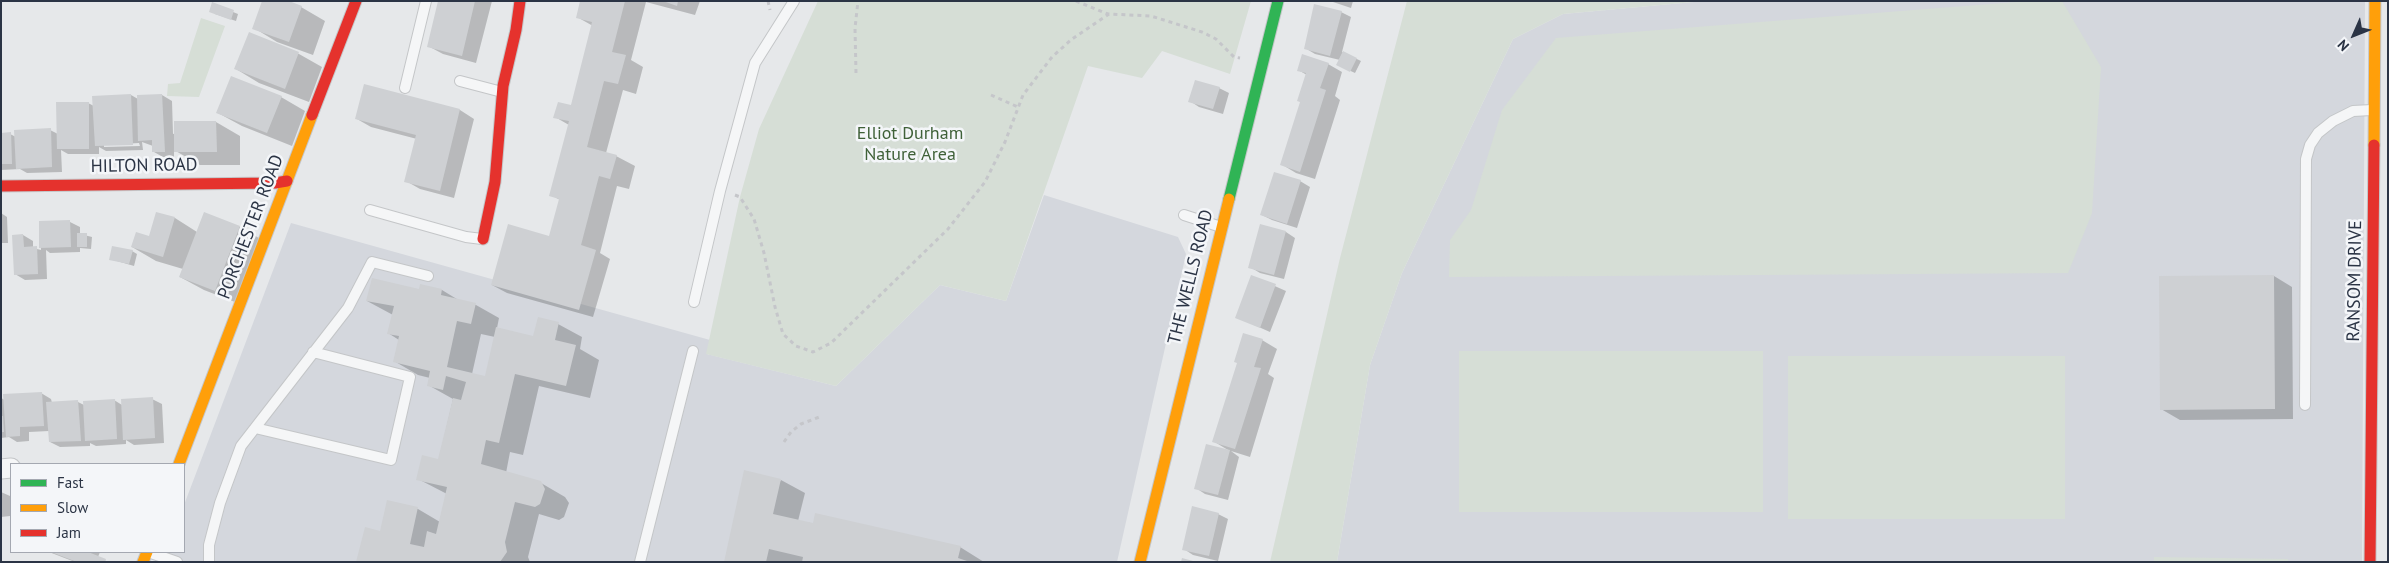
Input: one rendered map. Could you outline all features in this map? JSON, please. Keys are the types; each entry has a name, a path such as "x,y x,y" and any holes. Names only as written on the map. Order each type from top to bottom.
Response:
{"street":[{"name":"PORCHESTER ROAD","path":"179,463 356,1"},
{"path":"483,239 501,201 502,92 516,30 520,1"},
{"name":"THE WELLS ROAD","path":"1140,562 1278,1"},
{"name":"RANSOM DRIVE","path":"2370,562 2380,272 2375,110 2375,1"},
{"name":"HILTON ROAD","path":"1,186 275,183 287,181"}],"lane":[{"path":"405,88 426,1"},
{"path":"694,302 720,191 755,63 794,1"},
{"path":"460,81 502,92"},
{"path":"2305,405 2306,159 2310,145 2318,133 2333,121 2353,111 2375,110"},
{"path":"370,210 466,237 483,239"},
{"path":"1184,214 1221,227"},
{"path":"209,562 209,545 220,503 241,446 348,308 372,262 428,276"},
{"path":"640,562 693,351"},
{"path":"255,428 392,460 410,377 313,352"},
{"path":"150,553 177,562"}],"path":[{"path":"856,73 855,28 858,1"},
{"path":"1076,1 1108,14 1151,16 1194,29 1216,39 1234,57 1262,64"},
{"path":"740,197 754,219 764,253 774,307 784,334 796,346 813,352 831,343 948,229 985,182 1005,142 1023,95 1052,57 1072,39 1108,14"},
{"path":"991,95 1018,107"},
{"path":"784,442 791,432 801,424 822,416"}],"shaded area":[{"path":"1704,1 2365,1 2362,562 1337,562 1370,365 1402,273 1513,39 1563,14"},
{"path":"1044,195 1178,237 1186,254 1117,562 162,562 166,553 185,553 185,502 291,223 710,340 707,354 836,386 940,285 1006,301"}],"green space":[{"name":"Elliot Durham Nature Area","path":"818,1 1251,1 1230,74 1162,51 1142,78 1088,66 1006,301 940,285 836,386 706,354 740,197 759,129"},
{"path":"1407,1 1704,1 1563,14 1513,39 1402,273 1370,365 1337,562 1270,562 1340,258"},
{"path":"2029,1 2062,1 2101,67 2092,213 2068,273 1449,277 1450,240 1471,210 1502,110 1556,38"},
{"path":"201,18 225,26 199,97 167,96 168,84 180,83"},
{"path":"1459,351 1763,351 1763,512 1459,512"},
{"path":"1788,356 2065,356 2065,519 1788,519"},
{"path":"2154,557 2288,559 2288,562 2154,562"},
{"path":"1640,560 1742,562 1640,562"}],"building":[{"path":"262,1 289,1 302,6 289,42 252,29"},
{"path":"438,1 475,1 462,56 427,47"},
{"path":"580,1 625,1 612,52 626,55 618,84 604,81 587,147 617,155 610,179 599,176 581,245 596,250 579,310 491,285 508,224 549,236 559,199 549,196 569,121 553,118 558,102 571,105 592,22 576,18"},
{"path":"663,1 678,1 677,6"},
{"path":"212,2 234,10 231,20 209,12"},
{"path":"1314,4 1342,11 1330,56 1304,49"},
{"path":"249,32 299,52 285,89 234,69"},
{"path":"1343,51 1357,58 1350,72 1336,65"},
{"path":"1302,54 1329,63 1320,88 1326,90 1300,172 1280,165 1300,102 1297,101 1306,73 1297,71"},
{"path":"231,76 282,96 267,133 216,113"},
{"path":"1195,80 1220,87 1213,109 1188,102"},
{"path":"364,84 460,109 440,191 404,182 416,135 355,119"},
{"path":"131,94 133,145 95,146 92,96"},
{"path":"162,94 165,152 152,152 152,140 138,141 137,95"},
{"path":"56,102 89,102 89,149 57,149"},
{"path":"174,121 216,121 217,152 174,152"},
{"path":"51,128 52,167 16,169 14,130"},
{"path":"11,132 12,164 1,164 1,133"},
{"path":"1274,172 1301,180 1287,224 1260,215"},
{"path":"156,212 175,217 163,257 131,247 136,232 149,236"},
{"path":"204,212 240,226 215,291 179,277"},
{"path":"70,220 71,247 39,248 39,221"},
{"path":"1260,224 1286,231 1274,275 1248,268"},
{"path":"77,233 87,233 87,247 77,247"},
{"path":"23,234 24,247 37,246 38,274 14,275 12,235"},
{"path":"112,246 133,250 129,264 109,260"},
{"path":"1251,275 1276,284 1260,328 1235,318"},
{"path":"2274,275 2275,409 2160,410 2159,276"},
{"path":"372,278 419,289 420,284 442,289 441,295 476,303 471,324 457,321 447,367 485,376 496,327 533,336 538,317 559,322 555,340 576,345 566,386 515,374 499,443 486,440 481,464 541,481 545,489 540,504 535,507 515,502 505,542 507,552 500,562 356,562 365,527 380,531 387,500 418,507 410,544 424,547 427,531 436,534 447,487 416,480 422,455 438,459 453,398 461,400 466,382 446,376 443,390 427,386 430,371 393,362 399,336 387,334 394,306 366,301"},
{"path":"1243,333 1263,339 1254,367 1261,368 1235,449 1212,442 1237,363 1234,362"},
{"path":"42,392 44,426 20,427 20,436 6,437 3,394"},
{"path":"153,397 155,438 123,440 121,399"},
{"path":"115,399 117,439 85,441 83,401"},
{"path":"78,400 81,441 49,442 46,402"},
{"path":"1,416 3,416 4,432 1,432"},
{"path":"1206,444 1230,450 1218,495 1194,489"},
{"path":"744,470 781,479 773,514 813,523 815,513 961,546 958,558 970,562 802,562 803,557 769,549 766,562 724,562"},
{"path":"1192,506 1219,513 1209,556 1182,550"},
{"path":"54,553 91,553 106,559 105,562 77,562"},
{"path":"1182,558 1193,561 1193,562 1181,562"}],"traffic: fast":[{"path":"1229,199 1278,1"}],"traffic: slow":[{"path":"2374,145 2375,1"},
{"path":"179,463 312,115"},
{"path":"1140,562 1229,199"},
{"path":"143,562 147,553"}],"traffic: jam":[{"path":"312,115 356,1"},
{"path":"483,239 495,182 503,86 516,30 520,1"},
{"path":"2370,562 2374,145"},
{"path":"1,186 275,183 287,181"}]}
